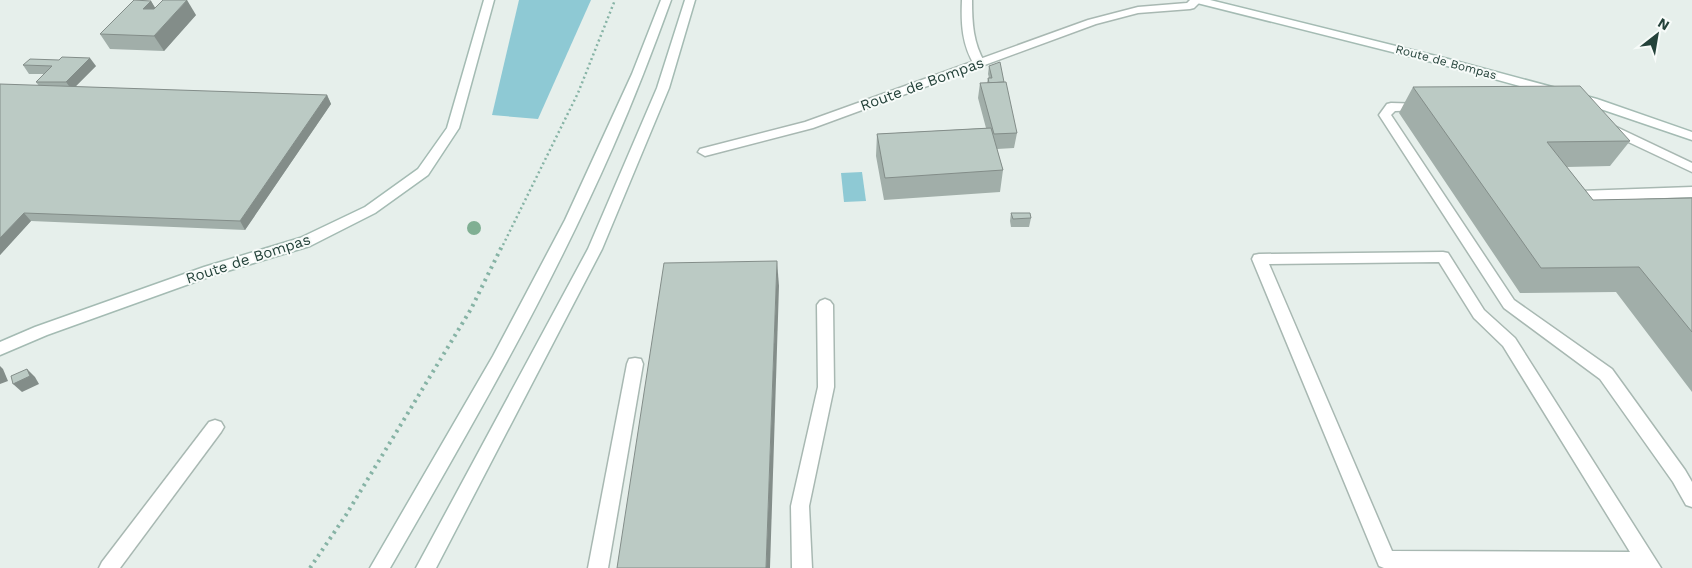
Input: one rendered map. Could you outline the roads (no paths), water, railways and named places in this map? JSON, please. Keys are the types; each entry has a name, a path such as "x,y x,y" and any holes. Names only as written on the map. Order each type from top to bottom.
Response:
{"main road":[{"name":"Route de Bompas","path":"0,349 41,331 200,274 305,242 370,210 423,172 453,128 489,0"},
{"path":"380,568 453,443 575,217 638,75 666,0"},
{"path":"426,568 595,249 663,88 690,0"},
{"path":"967,0 966,25 971,50 979,63"},
{"path":"1138,10 1153,0"},
{"name":"Route de Bompas","path":"1197,0 1444,61 1593,102 1692,136"},
{"path":"1138,10 1190,6 1197,0"},
{"name":"Route de Bompas","path":"704,152 809,125 1092,22 1138,10"},
{"path":"1440,106 1391,107 1385,115 1509,304 1606,374 1685,480 1692,499"},
{"path":"1598,122 1692,168"},
{"path":"1580,196 1692,192"},
{"path":"1443,257 1479,314 1509,342 1649,564 1386,560 1259,259 1443,257"},
{"path":"802,568 800,506 826,387 825,305"},
{"path":"598,568 635,364"},
{"path":"109,568 215,428"}],"water":[{"path":"519,0 591,0 538,119 492,115"},
{"path":"862,172 866,201 844,202 841,173"}]}
